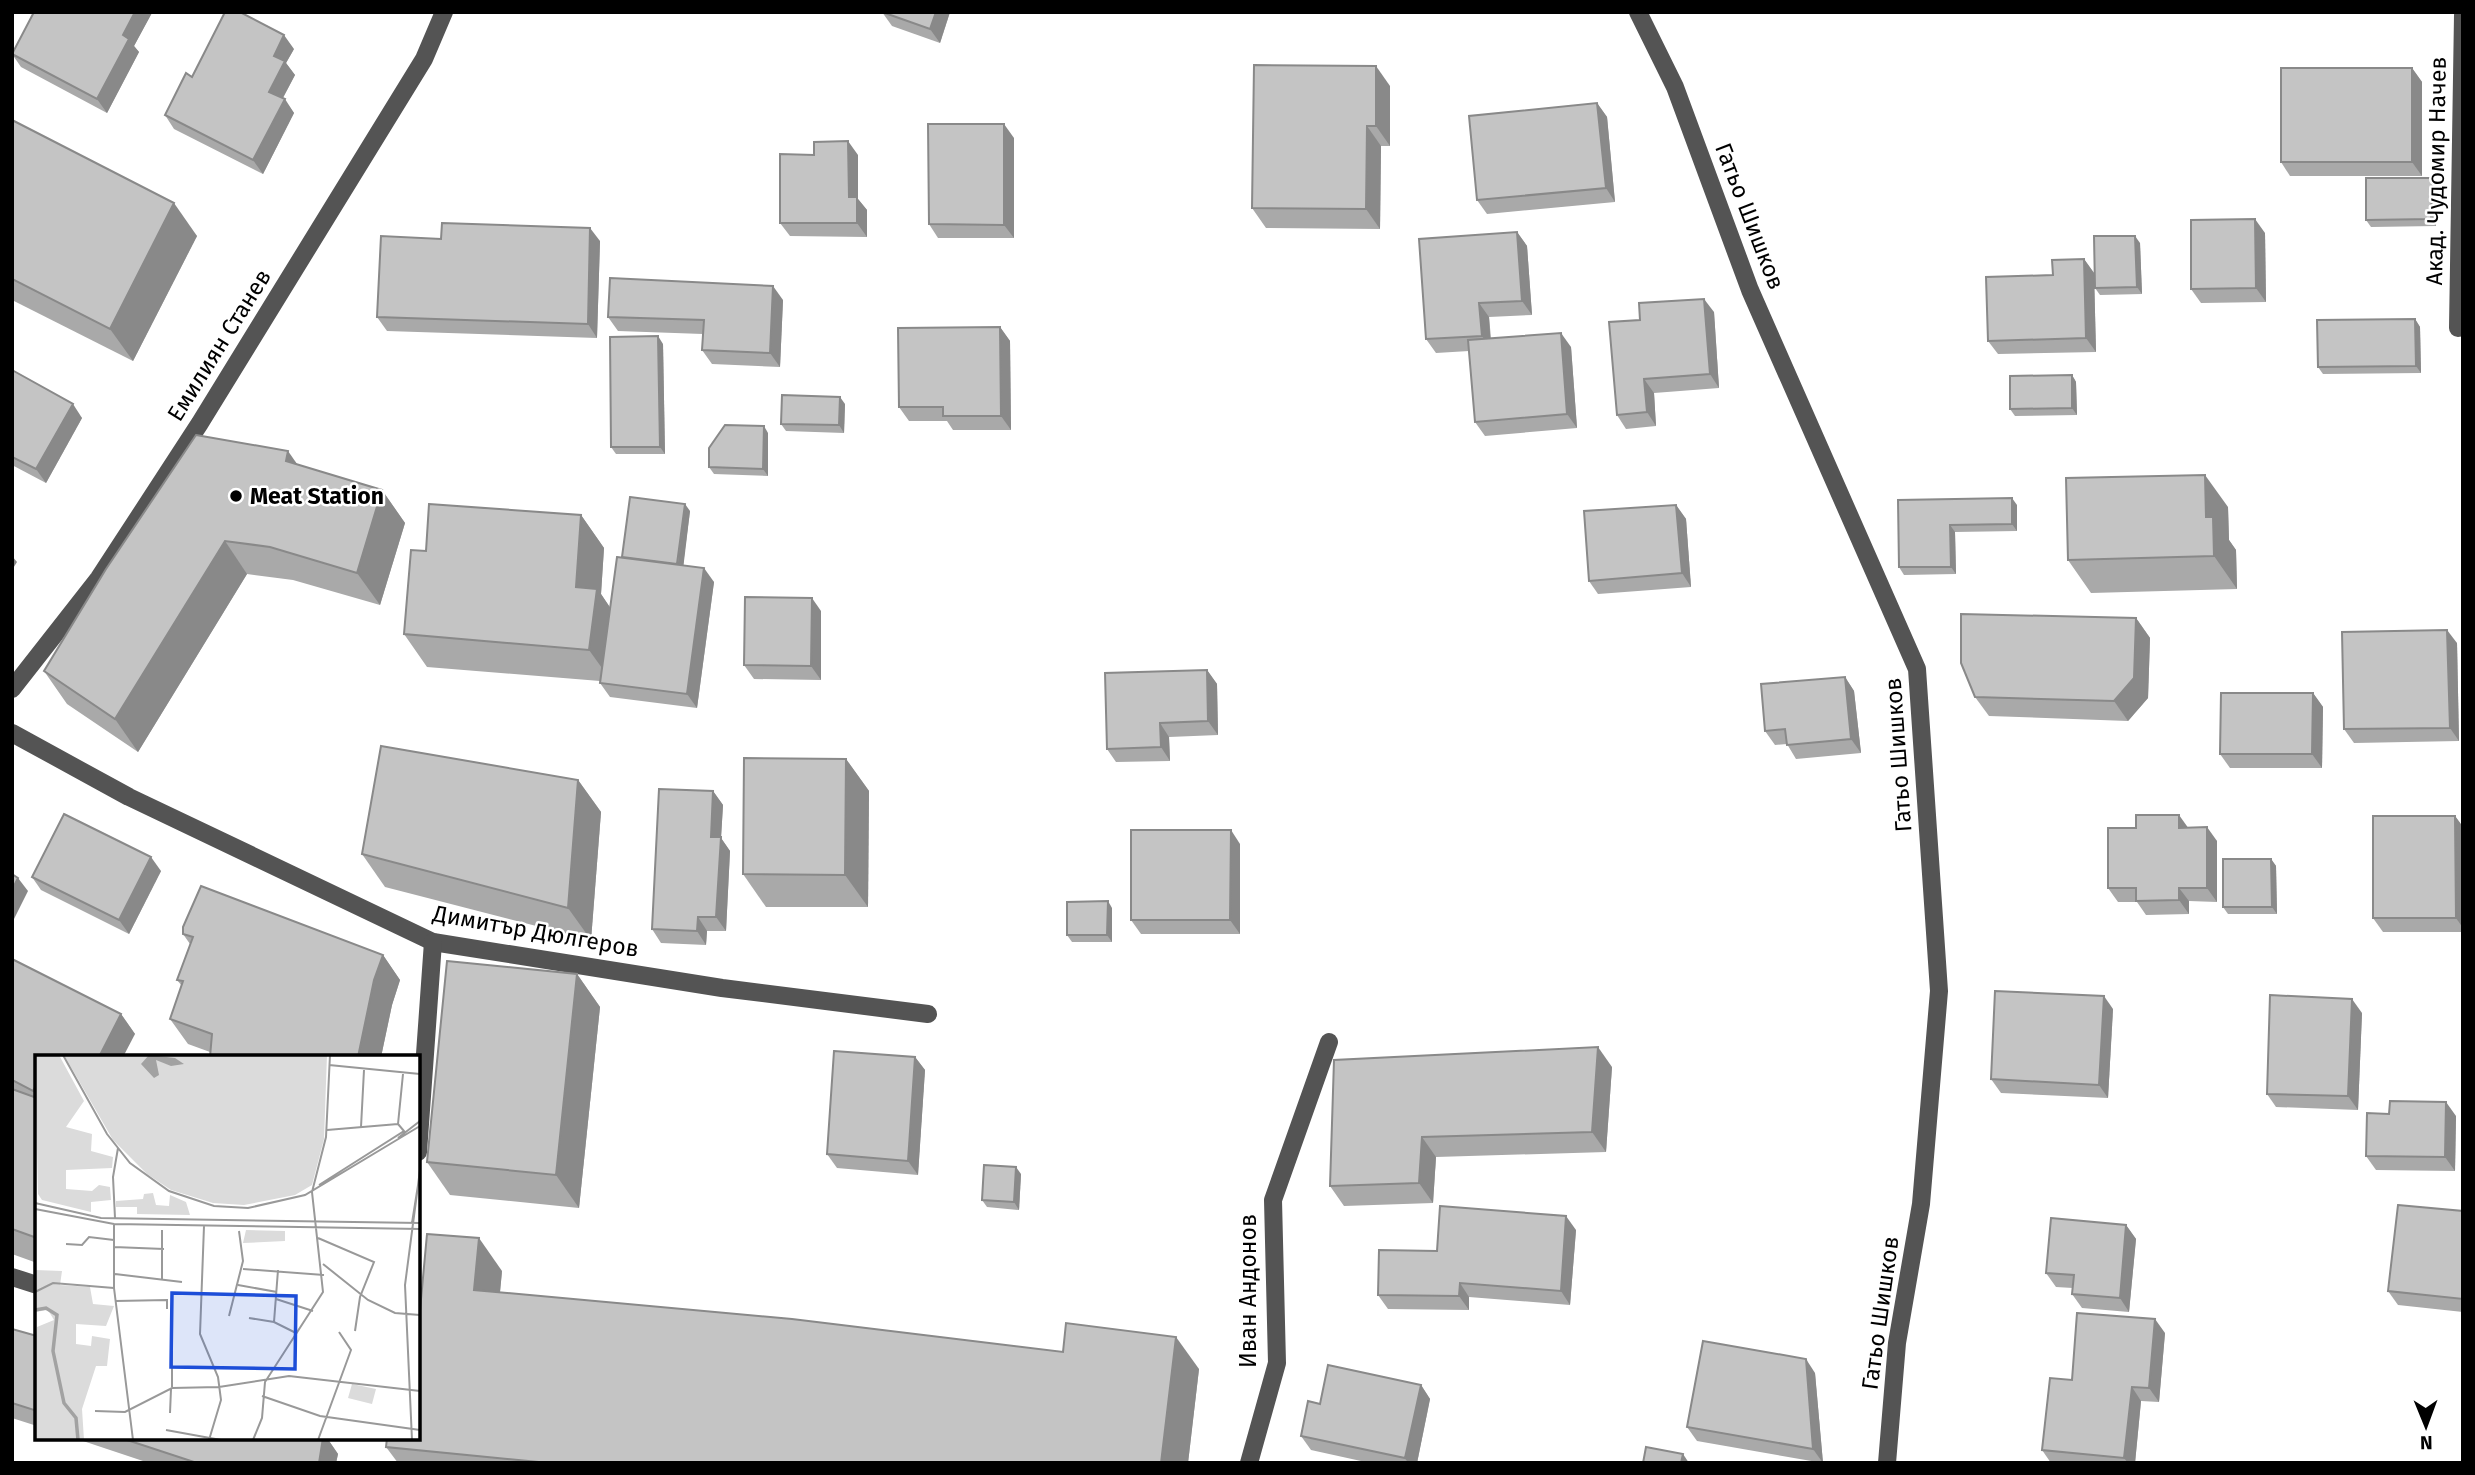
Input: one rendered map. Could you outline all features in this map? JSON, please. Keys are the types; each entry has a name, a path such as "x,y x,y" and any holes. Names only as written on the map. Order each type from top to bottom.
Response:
{"street":[{"name":"Емилиян Станев","path":"12,689 99,578 200,423 379,128 424,59 444,12"},
{"name":"Гатьо Шишков","path":"1638,12 1675,87 1751,290 1917,669 1939,991 1921,1204 1897,1343 1887,1463"},
{"name":"Акад. Чудомир Начев","path":"2458,328 2463,15"},
{"name":"Димитър Дюлгеров","path":"12,733 129,797 433,942 722,988 928,1014"},
{"path":"420,1124 433,942"},
{"name":"Иван Андонов","path":"1249,1463 1258,1440 1277,1363 1273,1200 1329,1042"},
{"path":"12,1277 35,1284"}],"building":[{"path":"34,12 135,12 123,35 129,39 97,99 12,54"},
{"path":"225,12 240,12 284,35 274,56 285,61 269,92 285,99 253,160 165,115 186,73 192,77"},
{"path":"882,12 936,12 930,29"},
{"path":"1254,65 1376,66 1376,126 1367,126 1366,209 1252,208"},
{"path":"2281,68 2412,68 2412,162 2281,162"},
{"path":"1597,103 1606,188 1477,200 1469,116"},
{"path":"12,120 174,203 110,329 12,279"},
{"path":"928,124 1004,124 1004,225 929,224"},
{"path":"848,141 849,197 857,197 857,223 780,223 780,154 814,155 814,142"},
{"path":"2366,178 2432,178 2431,219 2366,220"},
{"path":"2255,219 2256,288 2191,289 2191,220"},
{"path":"442,223 590,228 588,324 377,317 381,236 441,239"},
{"path":"1517,232 1522,301 1479,303 1482,336 1426,339 1419,239"},
{"path":"2094,236 2135,236 2137,287 2095,288"},
{"path":"2084,259 2086,338 1988,341 1986,277 2053,275 2052,260"},
{"path":"610,278 773,286 770,353 702,350 704,320 608,317"},
{"path":"1704,299 1710,374 1644,379 1647,412 1617,415 1609,322 1640,320 1639,303"},
{"path":"2415,319 2416,366 2318,367 2317,320"},
{"path":"1000,327 1001,416 943,416 943,407 899,407 898,328"},
{"path":"1561,333 1567,414 1475,422 1468,340"},
{"path":"658,336 660,447 611,447 610,337"},
{"path":"12,370 73,404 36,469 12,457"},
{"path":"2072,375 2072,408 2010,409 2010,376"},
{"path":"782,395 840,397 839,425 781,424"},
{"path":"725,425 764,426 763,469 709,467 709,448"},
{"path":"196,435 288,451 286,461 382,490 357,573 270,547 225,541 115,719 44,671 106,569"},
{"path":"2205,475 2206,517 2213,517 2214,556 2068,560 2066,478"},
{"path":"630,497 685,504 677,564 622,557"},
{"path":"2012,498 2012,524 1950,525 1951,567 1899,567 1898,500"},
{"path":"429,504 581,515 576,587 597,589 589,650 404,634 411,550 426,551"},
{"path":"1676,505 1682,573 1589,581 1584,511"},
{"path":"617,557 704,568 687,694 600,683"},
{"path":"745,597 812,598 811,666 744,665"},
{"path":"1961,614 2136,618 2134,678 2114,701 1975,697 1961,663"},
{"path":"2447,630 2450,728 2344,729 2342,632"},
{"path":"1207,670 1208,721 1160,723 1161,747 1107,749 1105,673"},
{"path":"1845,677 1851,739 1787,745 1785,729 1765,731 1761,684"},
{"path":"2221,693 2313,693 2312,754 2220,754"},
{"path":"381,746 578,780 568,908 362,854"},
{"path":"744,758 846,759 845,875 743,874"},
{"path":"659,789 713,791 711,837 721,837 716,917 698,917 697,931 652,929"},
{"path":"64,814 151,857 119,920 32,877"},
{"path":"2136,815 2179,815 2179,828 2207,827 2207,888 2179,888 2179,900 2136,901 2136,888 2108,888 2108,828 2136,828"},
{"path":"2373,816 2455,816 2456,918 2373,918"},
{"path":"1131,830 1231,830 1230,920 1131,920"},
{"path":"2223,859 2271,859 2272,907 2223,907"},
{"path":"12,874 18,878 12,890"},
{"path":"201,886 383,955 374,980 358,1055 210,1055 212,1034 170,1019 183,981 177,980 193,937 183,934 183,927"},
{"path":"1108,901 1107,935 1067,935 1067,902"},
{"path":"12,959 121,1014 100,1055 35,1055 33,1091 12,1080"},
{"path":"447,961 577,974 556,1175 427,1162"},
{"path":"1995,991 2104,996 2099,1085 1991,1079"},
{"path":"2270,995 2352,999 2348,1096 2267,1094"},
{"path":"1598,1047 1592,1132 1422,1137 1419,1183 1330,1186 1334,1060"},
{"path":"834,1051 915,1057 908,1161 827,1154"},
{"path":"12,1089 35,1097 35,1237 12,1229"},
{"path":"2390,1101 2446,1102 2445,1157 2366,1156 2367,1113 2389,1114"},
{"path":"984,1165 1016,1167 1014,1202 982,1200"},
{"path":"2398,1205 2463,1211 2463,1299 2388,1291"},
{"path":"1440,1206 1566,1216 1561,1291 1460,1283 1459,1296 1378,1295 1379,1250 1437,1251"},
{"path":"2051,1218 2126,1225 2120,1298 2072,1294 2074,1275 2046,1273"},
{"path":"427,1234 479,1238 474,1290 792,1319 1063,1352 1066,1323 1176,1337 1161,1463 549,1463 386,1447 387,1440 420,1440 420,1310"},
{"path":"2077,1313 2155,1319 2149,1388 2132,1387 2124,1458 2042,1450 2050,1378 2072,1380"},
{"path":"12,1329 35,1335 35,1410 12,1403"},
{"path":"1703,1341 1806,1359 1813,1449 1687,1427"},
{"path":"1328,1365 1421,1385 1405,1458 1301,1436 1308,1401 1320,1404"},
{"path":"127,1440 323,1440 319,1463 197,1463"},
{"path":"1646,1447 1683,1454 1681,1463 1643,1463"}],"place":[{"name":"Meat Station","path":"236,496"}]}
